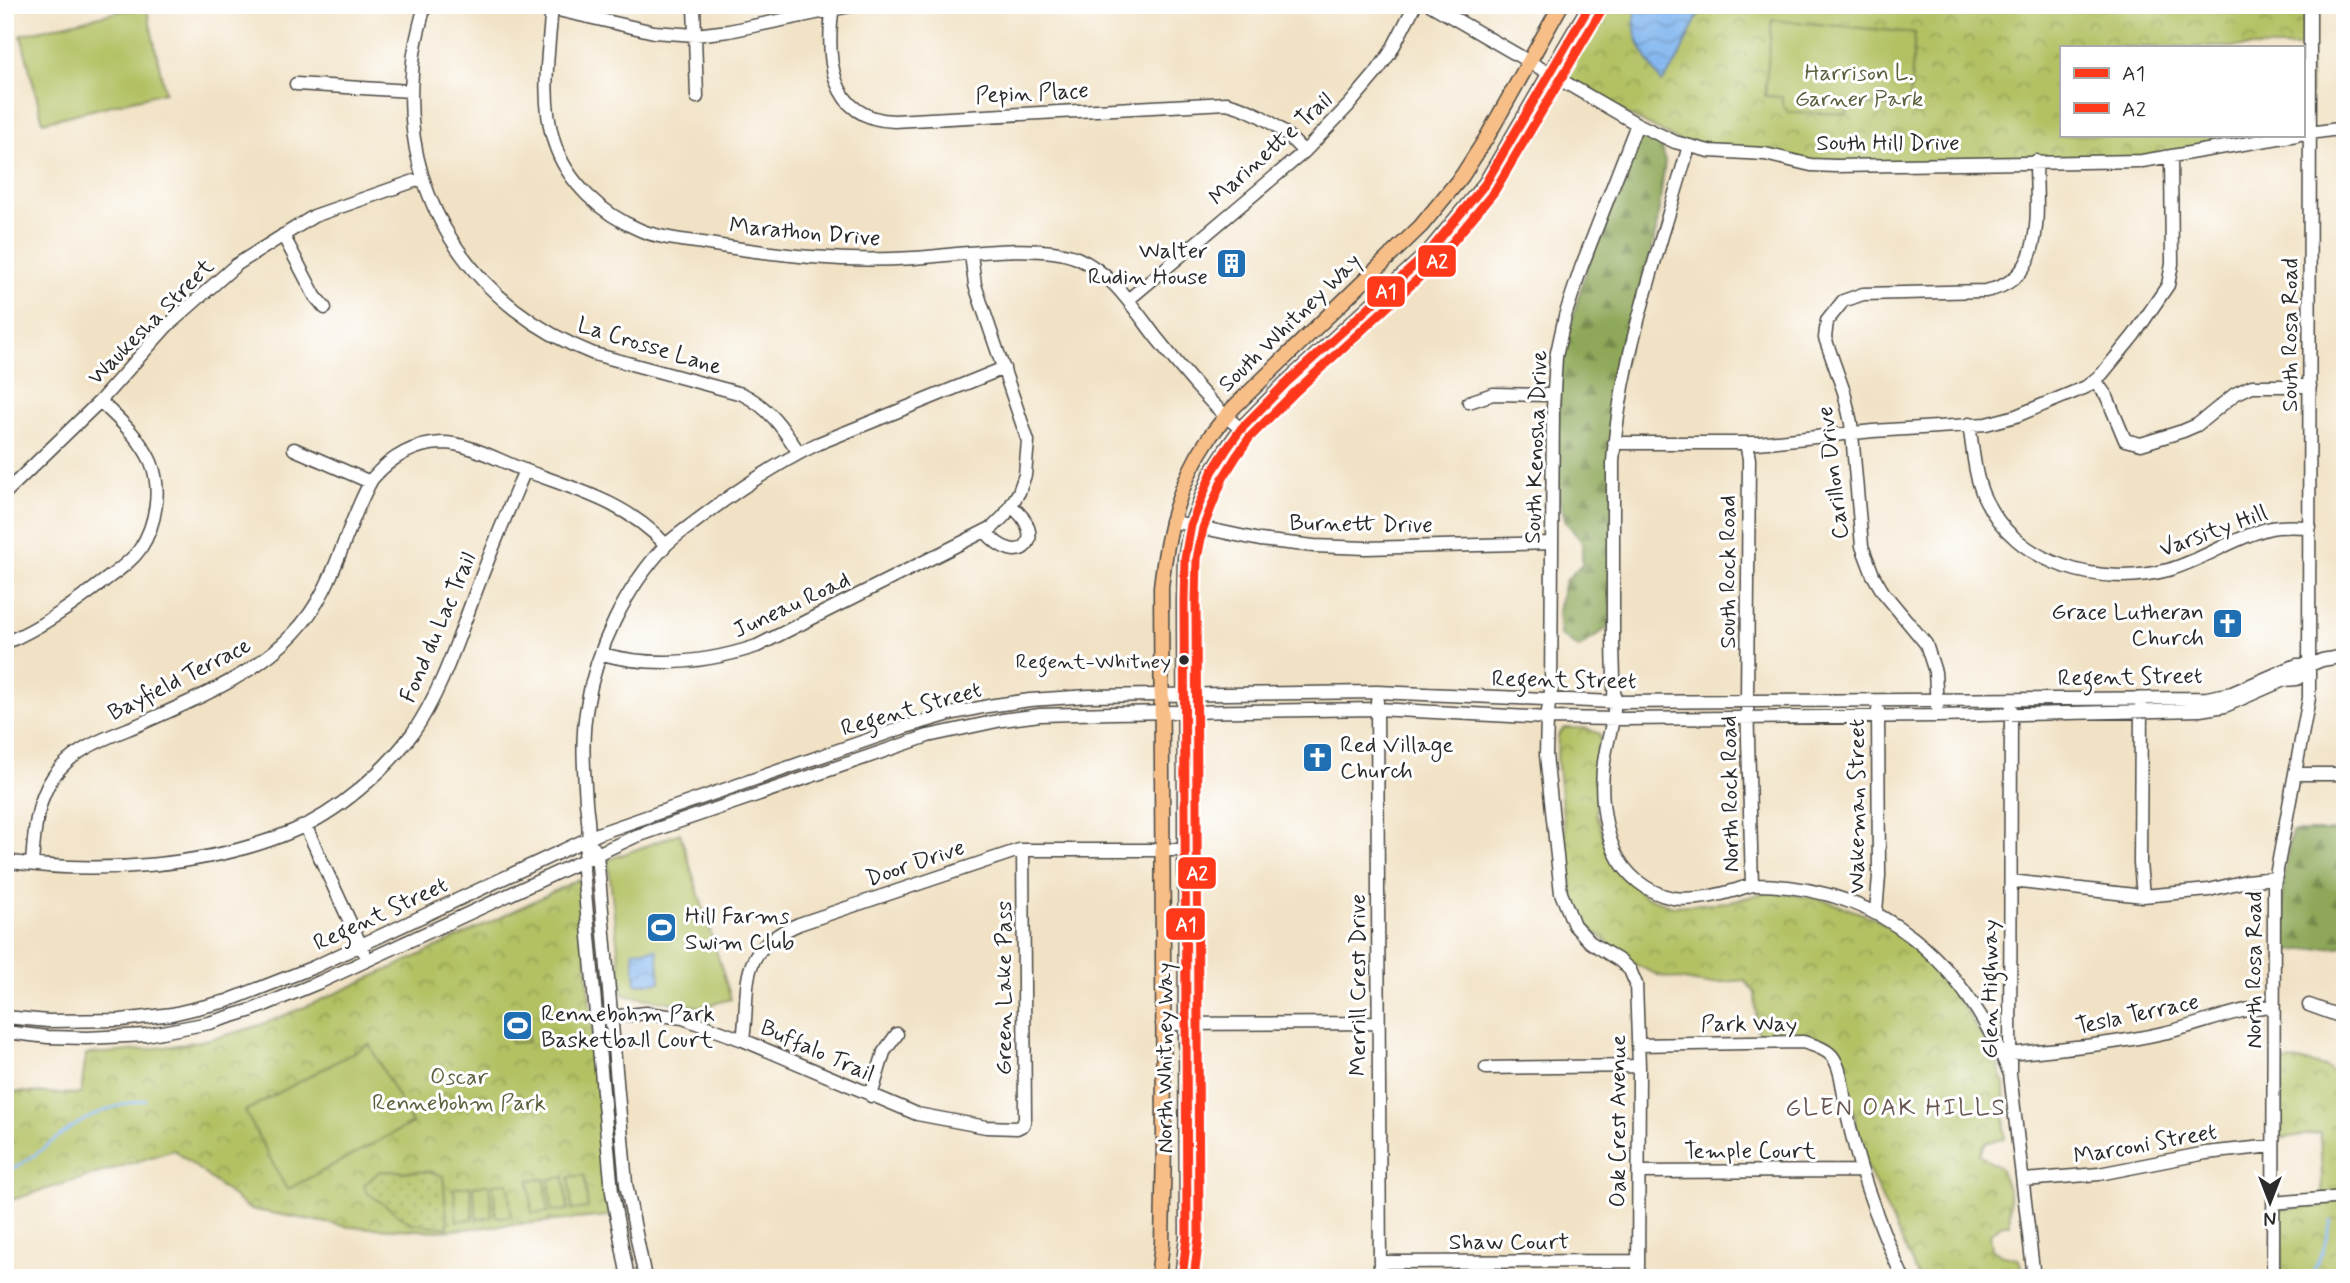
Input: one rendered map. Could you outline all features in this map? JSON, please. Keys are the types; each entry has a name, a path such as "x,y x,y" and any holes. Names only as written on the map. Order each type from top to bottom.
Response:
{"main road":[{"name":"South Whitney Way","path":"1162,713 1161,587 1171,521 1185,480 1209,438 1233,408 1422,226 1462,176 1561,5"},
{"name":"South Whitney Way","path":"1186,712 1185,558 1191,525 1212,472 1241,429 1285,384 1428,253 1485,184 1590,5"},
{"name":"North Whitney Way","path":"1182,1278 1187,1237 1186,712"},
{"name":"North Whitney Way","path":"1158,1278 1164,1197 1162,713"}],"street":[{"name":"La Crosse Lane","path":"425,5 414,51 411,91 413,127 423,178 455,246 483,282 528,321 561,340 594,354 715,386 757,401 772,414 799,453"},
{"path":"536,5 654,32 695,35 855,5"},
{"path":"694,5 697,97"},
{"name":"Marinette Trail","path":"1128,300 1304,152 1363,89 1390,53 1415,5"},
{"name":"South Hill Drive","path":"1431,5 1637,124 1689,146 1723,153 1765,155 1824,165 2142,161 2292,136"},
{"name":"South Rosa Road","path":"2304,116 2310,5"},
{"name":"Marathon Drive","path":"552,7 547,116 554,143 571,175 604,210 658,236 793,256 870,261 1033,250 1076,258 1098,271 1128,300 1189,378 1241,429"},
{"name":"Pepin Place","path":"832,8 830,62 834,78 840,91 854,107 875,119 894,121 1227,103 1258,113 1274,123 1304,152"},
{"path":"296,84 411,91"},
{"name":"South Kenosha Drive","path":"1626,967 1590,942 1574,925 1565,906 1557,864 1547,773 1547,718 1550,701 1553,395 1556,357 1565,316 1597,224 1637,124"},
{"name":"South Hill Drive","path":"2304,134 2345,128"},
{"name":"South Rosa Road","path":"2303,136 2310,386 2310,665"},
{"path":"1689,146 1623,380 1614,443 1613,710 1603,769 1605,808 1614,849 1620,862 1633,878 1655,893 1685,898 1711,897 1752,885 1827,895 1876,912 1923,945 1945,968 1988,1028 2010,1074"},
{"path":"1614,443 1746,443 1986,424 2016,416 2061,398 2095,380 2134,335 2168,285 2172,264 2171,157"},
{"name":"Carillon Drive","path":"1938,716 1935,672 1926,643 1883,592 1867,561 1860,531 1851,433 1844,392 1825,338 1827,321 1833,310 1846,299 1863,294 1985,291 2012,280 2028,262 2035,240 2036,161"},
{"name":"Waukesha Street","path":"5,493 100,401 166,327 247,256 314,216 423,178"},
{"path":"283,235 315,296 325,308"},
{"name":"Juneau Road","path":"602,654 627,661 655,662 695,661 729,655 781,634 993,527 1011,506 1025,475 1028,441 975,285 971,254"},
{"path":"628,1278 613,1203 583,861 589,838 582,751 587,704 602,654 617,617 666,545 710,510 799,453 944,390 1004,368"},
{"path":"2095,380 2107,397 2125,440 2141,444 2197,425 2235,394 2252,386 2310,386"},
{"path":"1469,402 1493,394 1553,395"},
{"path":"5,643 54,618 131,561 148,533 154,517 156,499 155,475 150,461 127,428 100,401"},
{"name":"Varsity Hill","path":"1969,424 1979,485 1999,522 2029,549 2071,569 2124,576 2157,572 2184,564 2268,529 2310,527"},
{"name":"Bayfield Terrace","path":"32,864 40,806 52,778 75,754 246,671 293,634 319,600 336,567 370,482 381,468 403,453 420,446 440,443 485,454 596,495 634,517 666,545"},
{"name":"South Rock Road","path":"1746,443 1749,459 1747,701"},
{"path":"294,449 370,482"},
{"name":"Fond du Lac Trail","path":"5,861 80,869 158,863 232,851 283,835 304,825 363,786 389,761 418,724 440,682 525,470"},
{"path":"985,531 993,541 1007,550 1018,551 1024,548 1030,536 1029,528 1024,516 1011,506"},
{"name":"Burnett Drive","path":"1171,521 1260,540 1314,546 1366,548 1552,544"},
{"name":"Regent Street","path":"5,1032 48,1037 145,1035 231,1017 282,999 634,837 928,736 1002,720 1040,715 1377,709 1547,718 1613,710 1747,701 1877,699 2011,698 2200,710 2225,706 2284,680 2297,679 2310,665 2322,660 2345,656"},
{"name":"North Rosa Road","path":"2273,1278 2274,878 2309,698 2310,665"},
{"name":"Regent Street","path":"5,1017 87,1022 172,1014 248,994 361,945 589,838 649,815 902,728 950,714 1030,700 1377,692 1550,701 1613,710 1748,718 2011,715 2141,705"},
{"name":"Merrill Crest Drive","path":"1377,692 1380,1278"},
{"name":"Glen Highway","path":"2011,698 2010,1074 2034,1278"},
{"name":"Wakeman Street","path":"1876,912 1879,876 1877,699"},
{"name":"North Rock Road","path":"1747,701 1752,885"},
{"path":"2141,705 2140,863 2143,896"},
{"path":"2295,774 2345,774"},
{"path":"304,825 368,959"},
{"path":"589,838 597,854 626,1184 645,1278"},
{"name":"Door Drive","path":"743,1040 746,1020 745,990 752,964 762,948 777,935 799,924 988,859 1023,850 1186,850"},
{"name":"Green Lake Pass","path":"1023,850 1023,1125"},
{"path":"2011,881 2143,896 2209,890 2246,881 2274,878"},
{"name":"Oak Crest Avenue","path":"1626,967 1635,978 1636,985 1639,1066 1638,1278"},
{"path":"2309,1005 2345,1018"},
{"name":"Tesla Terrace","path":"2010,1054 2093,1047 2127,1041 2273,1006"},
{"name":"Buffalo Trail","path":"595,1019 646,1013 674,1016 704,1024 871,1096 937,1119 986,1127 1017,1128 1023,1125"},
{"path":"1162,1024 1378,1023"},
{"path":"871,1096 884,1052 897,1034"},
{"name":"Park Way","path":"1638,1045 1803,1042 1818,1046 1834,1058 1861,1171 1903,1278"},
{"path":"1486,1068 1639,1066"},
{"name":"Marconi Street","path":"2024,1180 2099,1174 2206,1153 2273,1146"},
{"name":"Temple Court","path":"1639,1172 1861,1171"},
{"path":"2273,1203 2345,1196"},
{"name":"Shaw Court","path":"1380,1262 1638,1261"}],"green space":[{"path":"146,5 165,92 43,122 21,35"},
{"name":"Harrison L. Garner Park","path":"1590,5 2310,5 2310,132 2304,134 2304,46 2060,46 2060,136 2291,136 2171,157 1836,166 1689,146 1548,73"},
{"path":"1772,20 1915,33 1909,109 1848,103 1847,114 1788,112 1782,104 1782,97 1765,96"},
{"path":"1637,137 1646,138 1662,146 1665,162 1656,231 1617,388 1610,626 1579,648 1560,635 1558,611 1565,581 1582,564 1582,542 1566,522 1559,499 1561,359 1583,281"},
{"path":"1564,728 1585,728 1600,734 1601,747 1596,766 1596,814 1612,862 1644,896 1673,906 1729,902 1771,891 1824,900 1874,918 1913,943 1949,984 1994,1055 2004,1083 2005,1139 1986,1142 1979,1155 2000,1168 2009,1191 2010,1224 2002,1224 1990,1234 1992,1249 1999,1254 2018,1258 2026,1278 1919,1278 1862,1156 1845,1063 1837,1053 1806,1038 1757,1036 1755,993 1745,980 1707,984 1660,976 1632,963 1587,925 1573,899 1566,844 1557,758 1558,736"},
{"path":"2292,831 2345,831 2345,946 2280,952 2283,878"},
{"name":"Hill Farms Swim Club","path":"680,833 731,999 701,1007 623,995 608,860"},
{"name":"Oscar Rennebohm Park","path":"579,879 609,1216 441,1231 350,1227 249,1209 174,1150 5,1202 5,1100 15,1092 81,1094 86,1054 171,1046 254,1027 313,1004"},
{"name":"Rennebohm Park Basketball Court","path":"526,1010 528,1042 511,1043 509,1011"},
{"path":"369,1044 412,1123 287,1190 245,1111"},
{"path":"2303,1061 2327,1068 2345,1084 2345,1278 2281,1278 2280,1210 2323,1205 2320,1133 2282,1138 2281,1062"},
{"path":"380,1171 431,1172 443,1176 448,1228 411,1223 366,1192 364,1185"},
{"path":"584,1175 588,1208 572,1210 569,1177"},
{"path":"564,1177 568,1210 552,1211 549,1179"},
{"path":"545,1179 548,1212 532,1213 529,1180"},
{"path":"508,1183 511,1216 496,1217 493,1184"},
{"path":"489,1184 492,1217 477,1219 473,1186"},
{"path":"470,1186 473,1219 457,1221 454,1188"}],"water":[{"path":"1637,5 1703,5 1676,63 1662,83 1637,37"},
{"path":"657,949 660,982 636,984 633,951"}],"waterway":[{"path":"5,1172 29,1159 84,1120 114,1107 146,1100"},
{"path":"2313,1278 2331,1221"}],"transit line":[{"name":"A1","path":"1182,1278 1187,1237 1184,602 1185,558 1191,525 1212,472 1241,429 1285,384 1428,253 1485,184 1590,5"},
{"name":"A2","path":"1194,1278 1199,1237 1196,602 1197,559 1203,528 1223,478 1250,437 1436,262 1494,192 1601,11"}],"place":[{"name":"Walter Rudin House","path":"1231,263"},
{"name":"Grace Lutheran Church","path":"2227,624"},
{"name":"Regent-Whitney","path":"1184,660"},
{"name":"Red Village Church","path":"1317,757"},
{"name":"Hill Farms Swim Club","path":"662,928"},
{"name":"Rennebohm Park Basketball Court","path":"518,1026"}],"district":[{"name":"GLEN OAK HILLS","path":"1896,1107"}]}
